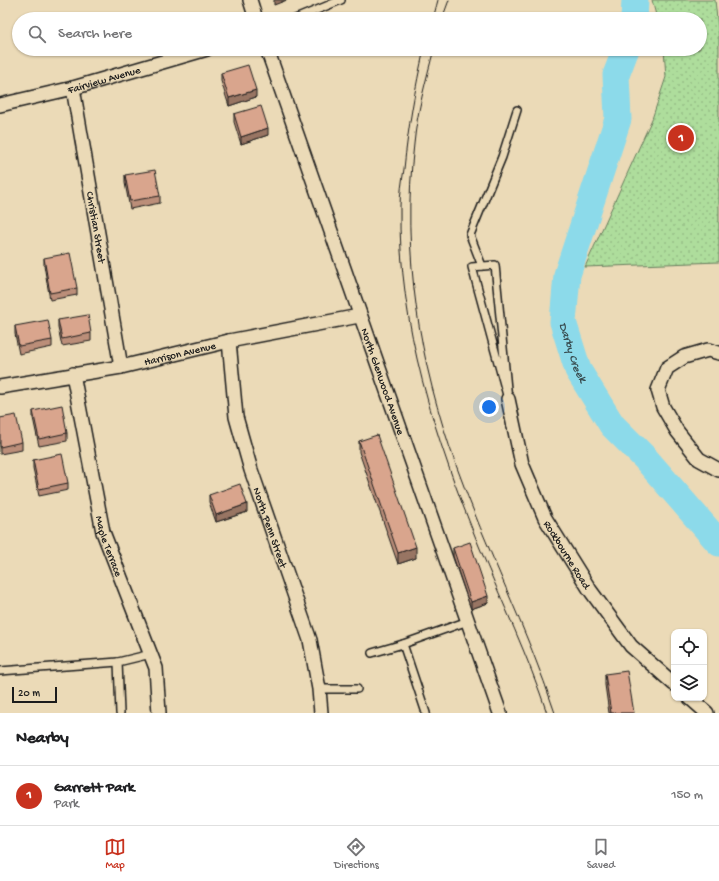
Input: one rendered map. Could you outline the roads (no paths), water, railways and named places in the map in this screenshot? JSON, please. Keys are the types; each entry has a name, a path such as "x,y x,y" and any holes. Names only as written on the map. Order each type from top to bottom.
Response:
{"street":[{"path":"250,0 254,12"},
{"name":"Fairview Avenue","path":"0,105 72,88 183,56"},
{"name":"North Glenwood Avenue","path":"269,56 359,316 500,713"},
{"name":"Christian Street","path":"72,88 121,366"},
{"name":"Harrison Avenue","path":"0,387 121,366 229,340 359,316"},
{"name":"North Penn Street","path":"229,340 236,417 251,470 310,640 319,689 320,713"},
{"path":"719,352 708,350 684,357 667,368 658,390 663,407 677,431 699,459 719,470"},
{"name":"Maple Terrace","path":"73,374 103,532 156,668 159,713"},
{"name":"Rockbourne Road","path":"508,399 522,464 545,518 590,590 631,646 671,681"},
{"path":"693,701 707,713"}],"lane":[{"path":"312,12 341,0"},
{"path":"482,266 470,235 502,158 517,110"},
{"path":"495,265 508,399 472,267 495,265"},
{"path":"372,653 403,644 468,621"},
{"path":"403,644 426,713"},
{"path":"0,671 118,662 151,654"},
{"path":"118,662 120,713"},
{"path":"319,689 357,689"}],"waterway":[{"name":"Darby Creek","path":"634,12 635,0"},
{"name":"Darby Creek","path":"623,56 616,75 618,119 567,275 563,322 578,370 612,425 645,458 719,543"}],"tram line":[{"path":"435,12 438,0"},
{"path":"445,12 449,0"},
{"path":"423,56 410,124 400,202 401,251 405,295 413,338 422,380 448,464 479,546 523,650 547,713"},
{"path":"432,56 417,120 411,185 410,225 412,266 416,307 423,347 432,387 456,465 480,527 532,650 555,713"}],"place":[{"name":"Garrett Park","path":"681,138"}]}
